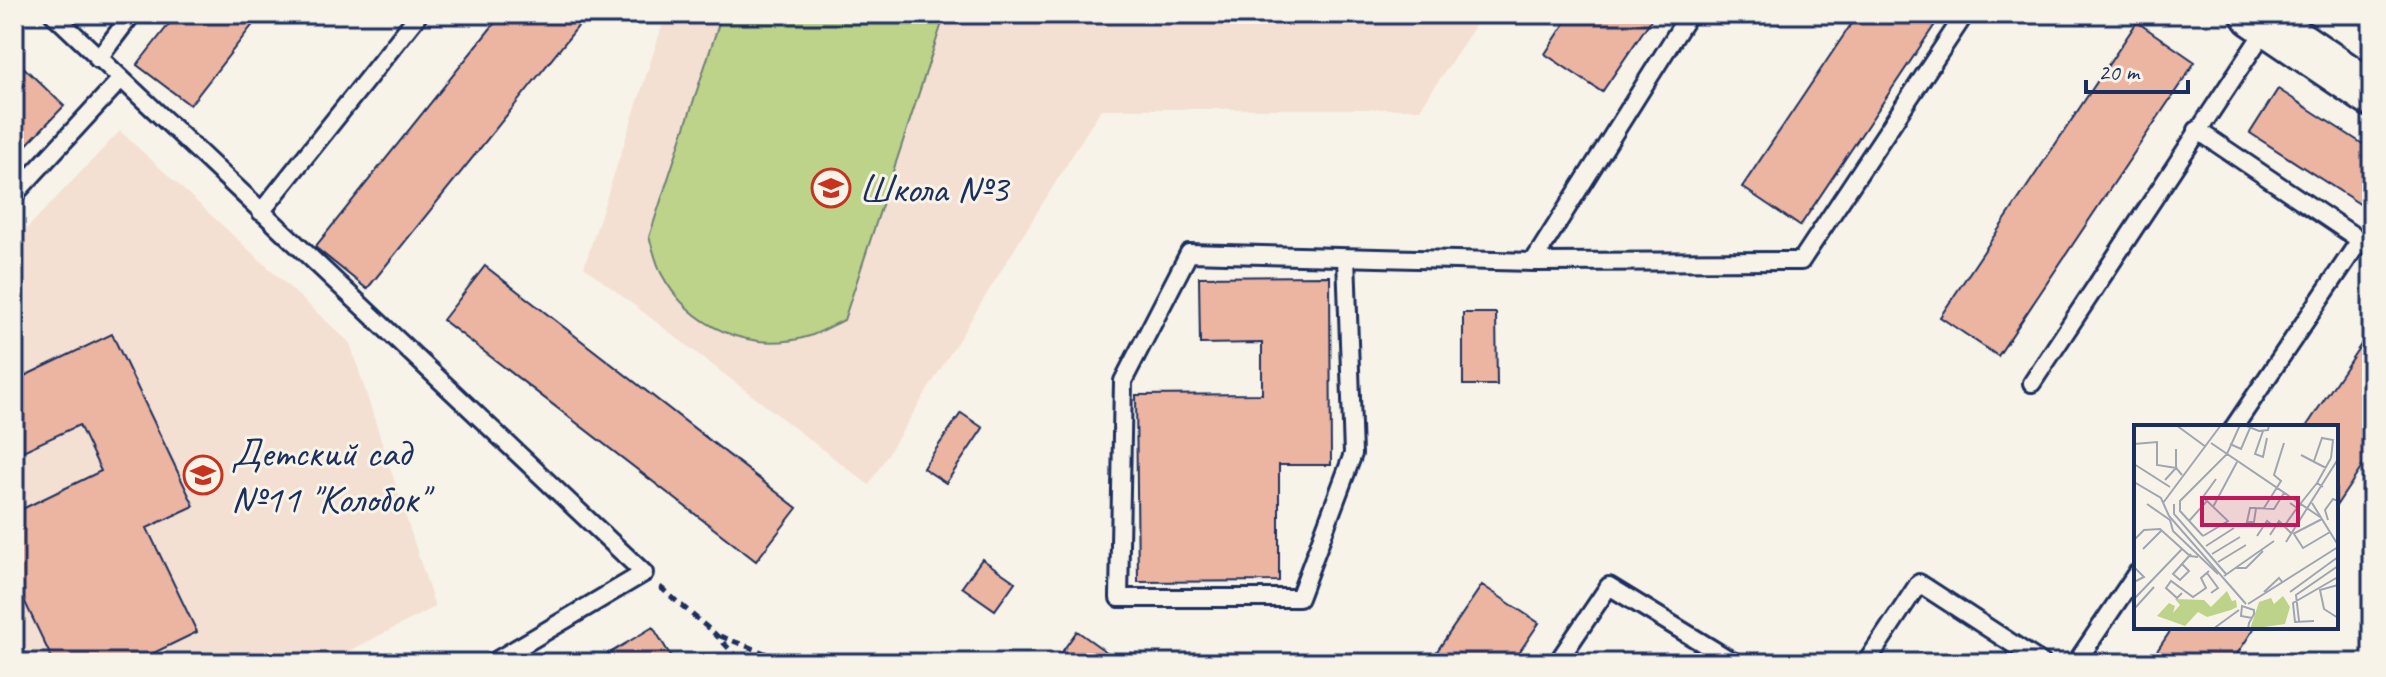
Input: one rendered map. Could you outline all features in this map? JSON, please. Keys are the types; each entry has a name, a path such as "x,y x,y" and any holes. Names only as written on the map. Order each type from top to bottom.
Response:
{"street":[{"path":"2261,19 2372,94"}],"lane":[{"path":"53,14 644,573 492,663"},
{"path":"98,59 132,14"},
{"path":"261,212 419,14"},
{"path":"1533,262 1689,14"},
{"path":"1346,258 1353,454 1299,598 1119,598 1123,381 1189,253 1533,262 1801,261 1965,14"},
{"path":"2032,383 2197,130 2261,19"},
{"path":"14,195 120,80"},
{"path":"2197,130 2366,243 2235,425"},
{"path":"2076,663 2134,577"},
{"path":"1866,663 1919,583 2042,663"},
{"path":"1557,663 1609,586 1735,663"}],"path":[{"path":"644,573 715,634 743,663"},
{"path":"715,634 791,663"}],"shaded area":[{"name":"Школа №3","path":"666,14 1483,14 1420,109 1101,109 869,485 584,267"},
{"name":"Детский сад №11 \"Колобок\"","path":"120,131 350,343 435,607 326,663 14,663 14,242"}],"green space":[{"path":"722,14 945,14 844,320 810,336 788,341 766,341 724,332 705,322 673,292 661,273 649,237"}],"building":[{"path":"177,14 261,14 190,105 137,65"},
{"path":"502,14 588,14 367,289 315,247"},
{"path":"1571,14 1655,14 1602,92 1545,54"},
{"path":"1858,14 1942,14 1800,226 1742,187"},
{"path":"2137,22 2195,62 1998,356 1940,317"},
{"path":"14,58 64,106 14,158"},
{"path":"2278,89 2372,150 2372,212 2250,133"},
{"path":"485,266 797,508 756,561 443,320"},
{"path":"1330,276 1331,465 1279,465 1279,581 1138,582 1136,395 1262,394 1262,343 1200,344 1199,277"},
{"path":"1463,313 1496,313 1497,385 1463,385"},
{"path":"2372,328 2372,452 2338,503 2338,425 2307,425"},
{"path":"112,334 194,506 147,528 197,632 133,663 54,663 14,579 14,513 101,471 79,425 23,451 14,432 14,381"},
{"path":"961,413 983,428 946,483 923,468"},
{"path":"982,559 1015,582 995,610 962,587"},
{"path":"1482,585 1539,623 1512,663 1429,663"},
{"path":"653,627 675,663 593,663"},
{"path":"2172,629 2254,629 2231,663 2149,663"},
{"path":"1077,631 1122,663 1054,663"}],"place":[{"name":"Школа №3","path":"831,188"},
{"name":"Детский сад №11 \"Колобок\"","path":"203,475"}]}
